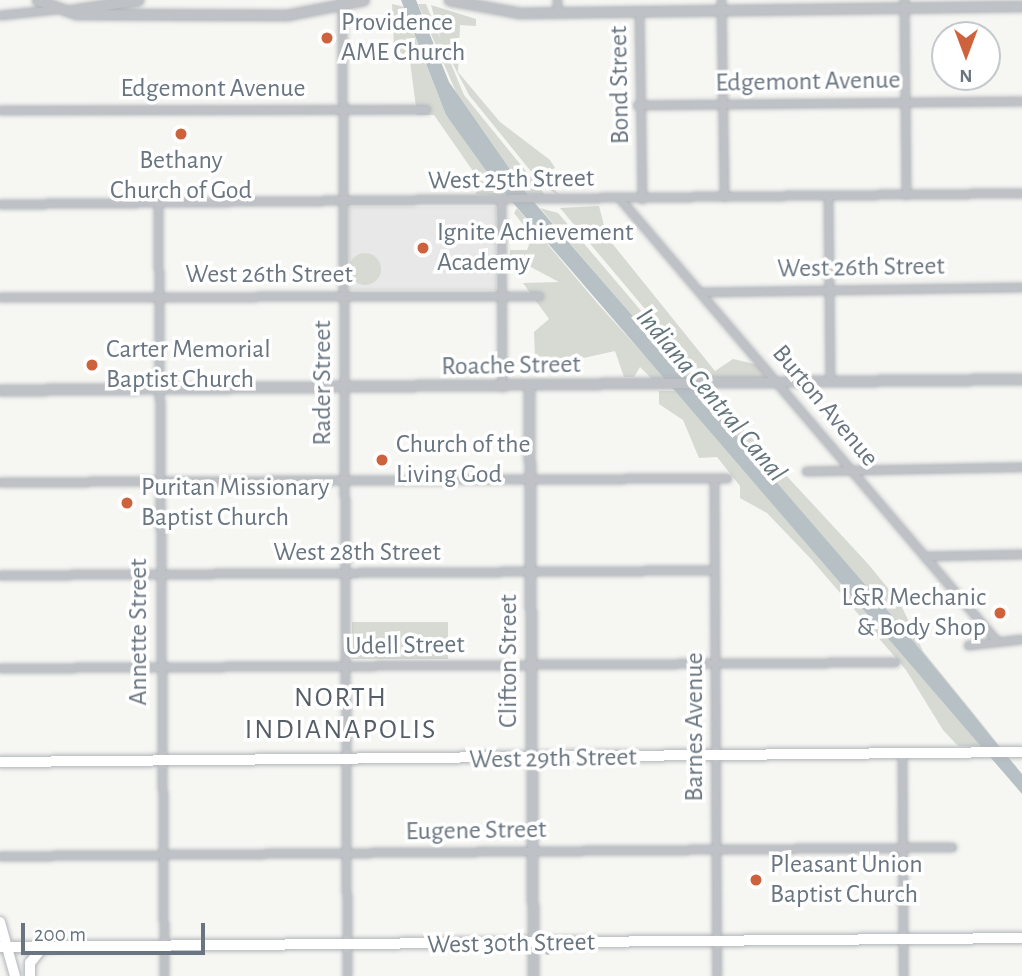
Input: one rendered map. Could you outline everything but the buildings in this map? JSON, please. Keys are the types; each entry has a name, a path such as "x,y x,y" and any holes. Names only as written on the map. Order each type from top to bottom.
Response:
{"main road":[{"name":"West 29th Street","path":"0,762 531,760 1022,752"},
{"path":"0,922 15,976"},
{"name":"West 30th Street","path":"5,947 1022,938"},
{"path":"5,947 28,976"},
{"path":"28,976 30,963 43,947"}],"street":[{"path":"37,0 57,9"},
{"path":"72,10 138,0"},
{"path":"0,15 57,9 287,15 364,0"},
{"path":"449,0 557,13 721,5 1022,6"},
{"path":"557,0 557,13"},
{"name":"Rader Street","path":"342,3 348,976"},
{"path":"904,4 906,195"},
{"path":"721,5 724,197"},
{"name":"Bond Street","path":"639,11 642,199"},
{"name":"Edgemont Avenue","path":"639,105 1022,101"},
{"name":"Edgemont Avenue","path":"0,110 426,109"},
{"name":"West 25th Street","path":"0,204 503,202 1022,193"},
{"path":"828,195 830,382"},
{"name":"Burton Avenue","path":"621,200 996,640"},
{"path":"502,387 503,202"},
{"name":"Annette Street","path":"158,203 164,976"},
{"name":"West 26th Street","path":"701,292 1022,287"},
{"name":"West 26th Street","path":"0,297 539,296"},
{"name":"Roache Street","path":"0,390 344,389 1022,379"},
{"name":"Clifton Street","path":"529,387 533,976"},
{"path":"806,471 1022,467"},
{"name":"Barnes Avenue","path":"714,478 718,976"},
{"path":"0,482 727,478"},
{"path":"924,556 1022,554"},
{"name":"West 28th Street","path":"0,575 345,575 714,570"},
{"path":"968,645 1022,639"},
{"name":"Udell Street","path":"0,668 346,668 895,662"},
{"path":"902,754 903,976"},
{"name":"Eugene Street","path":"0,856 952,847"},
{"path":"546,935 547,952"}],"shaded area":[{"path":"401,0 416,0 449,82 527,194 900,625 1022,774 1022,794 490,176 446,115"},
{"path":"392,4 405,7 410,22 397,11 412,29 446,115 507,196 475,194 482,184 434,115 417,115 410,61 394,46"},
{"path":"418,4 426,4 464,95 546,196 527,194 459,99"},
{"path":"431,5 476,19 476,26 460,25 458,72 500,122 550,160 555,168 541,174 560,196 542,185 469,95 441,41"},
{"path":"599,206 607,237 715,371 733,359 759,365 766,378 704,379 560,208"},
{"name":"Ignite Achievement Academy","path":"349,207 496,207 496,290 349,290"},
{"path":"517,208 666,379 652,379 640,367 634,377 624,377 615,351 579,359 535,357 534,332 549,319 523,283 559,282 510,256 510,250 527,250 532,236 514,213"},
{"path":"540,208 558,213 699,379 686,379"},
{"path":"365,253 376,258 381,269 376,280 365,285 354,280 349,269 354,258"},
{"path":"659,391 676,391 983,747 958,746 943,730 906,670 811,559 767,513 740,498 740,486 717,457 699,458 683,420 659,404"},
{"path":"696,391 712,395 869,565 900,603 923,651 1001,747"},
{"path":"352,622 448,622 448,659 352,659"}],"place":[{"name":"Providence AME Church","path":"327,38"},
{"name":"Bethany Church of God","path":"181,134"},
{"name":"Ignite Achievement Academy","path":"423,248"},
{"name":"Carter Memorial Baptist Church","path":"92,365"},
{"name":"Church of the Living God","path":"382,460"},
{"name":"Puritan Missionary Baptist Church","path":"127,503"},
{"name":"L&R Mechanic & Body Shop","path":"1000,613"},
{"name":"Pleasant Union Baptist Church","path":"756,880"}],"district":[{"name":"NORTH INDIANAPOLIS","path":"341,714"}],"water label":[{"name":"Indiana Central Canal","path":"711,395"}]}
